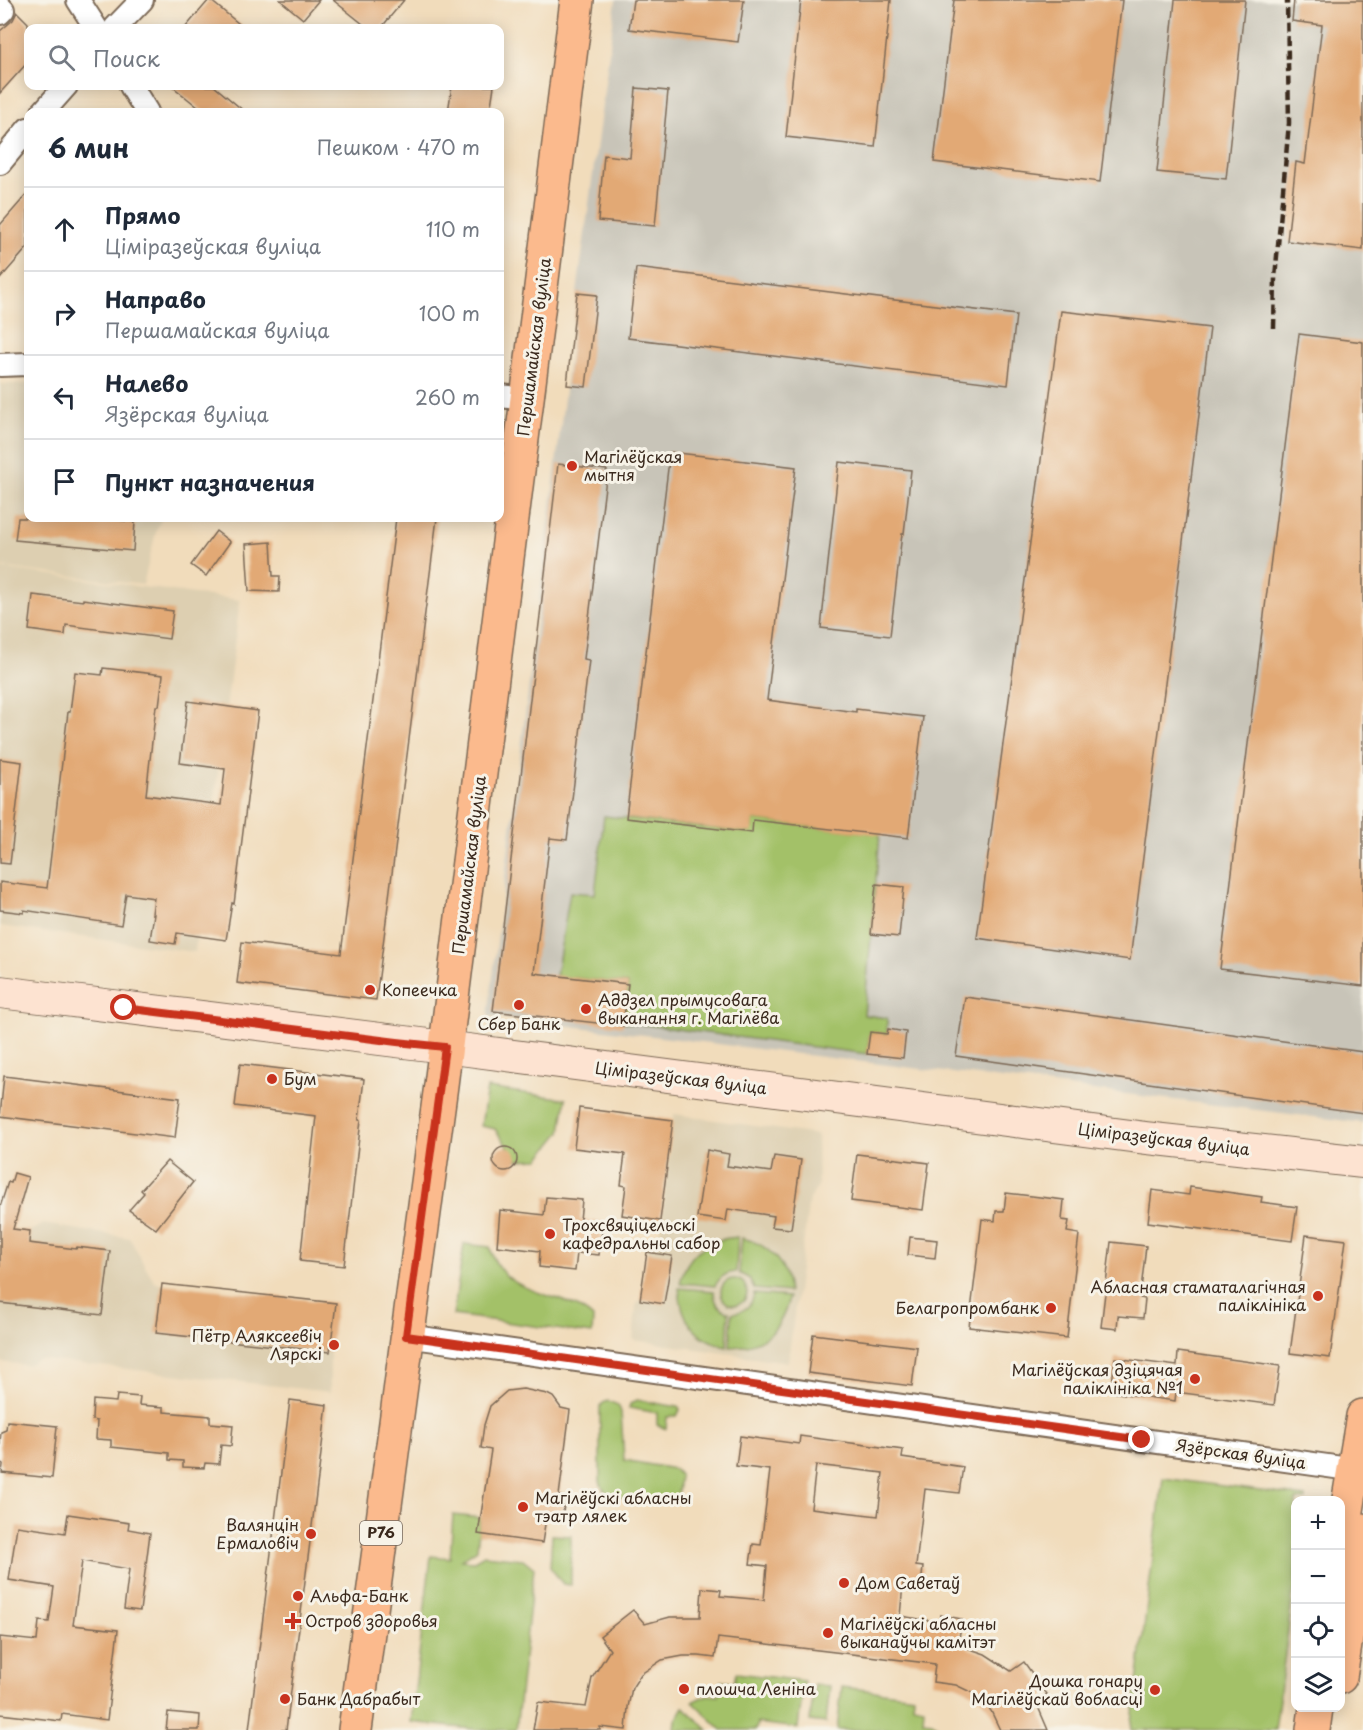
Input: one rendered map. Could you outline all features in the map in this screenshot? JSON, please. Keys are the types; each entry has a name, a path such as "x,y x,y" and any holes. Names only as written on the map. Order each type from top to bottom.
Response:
{"main road":[{"name":"Першамайская вуліца","path":"504,484 513,398 578,0"},
{"name":"Першамайская вуліца","path":"355,1730 445,1047 500,522"},
{"name":"Ціміразеўская вуліца","path":"0,992 1101,1132 1363,1162"},
{"path":"1341,1550 1358,1470 1363,1416"},
{"path":"1344,1658 1363,1530"},
{"path":"1313,1730 1315,1712"},
{"path":"1333,1730 1335,1712"}],"street":[{"path":"78,0 93,24"},
{"path":"119,24 142,0"},
{"path":"0,7 3,10 0,14"},
{"path":"47,108 62,90"},
{"path":"133,90 144,108"},
{"path":"0,163 24,134"},
{"path":"0,365 24,364"},
{"name":"Язёрская вуліца","path":"406,1336 1358,1470"}],"shaded area":[{"path":"616,0 1363,0 1363,1123 488,1016 577,293"},
{"path":"0,384 24,384 24,522 160,522 143,585 0,567"},
{"path":"0,568 240,600 195,952 0,926"},
{"path":"674,1114 817,1135 818,1187 809,1199 788,1362 633,1340 636,1306 640,1300 648,1243 660,1231"},
{"path":"43,1224 130,1238 155,1282 162,1284 336,1303 330,1352 330,1392 39,1359 27,1365 0,1362 0,1240 29,1243 30,1231"}],"green space":[{"path":"604,816 751,833 753,820 880,834 864,1015 887,1018 887,1034 870,1032 867,1054 624,1022 628,984 556,976 570,892 595,894"},
{"path":"487,1088 566,1099 561,1132 539,1159 517,1160 495,1129 481,1126"},
{"path":"738,1237 736,1272 723,1276 715,1286 680,1283 688,1263 700,1249 717,1241"},
{"path":"742,1238 760,1245 775,1257 785,1273 789,1292 754,1289 750,1279 739,1273"},
{"path":"464,1244 490,1247 497,1264 519,1285 565,1302 593,1318 592,1334 453,1315"},
{"path":"734,1279 743,1283 747,1292 743,1301 734,1305 725,1301 721,1292 725,1283"},
{"path":"679,1288 714,1291 718,1304 729,1312 727,1346 706,1339 692,1327 683,1310"},
{"path":"754,1294 789,1297 782,1319 770,1334 762,1339 742,1346 730,1347 732,1313 747,1308"},
{"path":"637,1400 678,1407 680,1410 677,1416 667,1417 666,1429 657,1425 657,1413 629,1408 630,1404"},
{"path":"608,1401 618,1405 621,1412 624,1460 674,1469 680,1476 677,1501 620,1497 607,1493 603,1489 600,1481 600,1407"},
{"path":"1163,1478 1298,1496 1291,1496 1291,1609 1275,1730 1131,1730"},
{"path":"453,1515 480,1518 477,1549 461,1560 474,1561 484,1555 523,1559 534,1568 516,1730 481,1730 411,1722 431,1556 450,1558"},
{"path":"552,1535 571,1536 571,1585 563,1584 550,1567"},
{"path":"736,1673 804,1681 798,1728 757,1723 756,1730 722,1730 693,1702 707,1695 719,1696 721,1681 734,1683"},
{"path":"814,1685 830,1686 826,1723 810,1721"},
{"path":"842,1687 914,1696 913,1705 924,1707 923,1721 932,1722 942,1730 837,1730"},
{"path":"684,1707 708,1730 675,1730 676,1720"}],"building":[{"path":"210,0 239,24 188,24"},
{"path":"280,0 319,0 303,19"},
{"path":"333,0 404,0 384,24 363,24"},
{"path":"633,0 744,0 738,42 629,29"},
{"path":"801,0 891,0 875,147 786,137"},
{"path":"954,0 1122,0 1100,182 934,162"},
{"path":"1175,0 1245,0 1226,179 1157,172"},
{"path":"1294,0 1363,0 1363,250 1287,241 1296,162 1305,164 1322,25 1292,21"},
{"path":"17,12 28,23 24,24 24,66 0,93 0,31 13,20"},
{"path":"636,88 668,91 655,226 598,221 604,155 630,158"},
{"path":"177,90 219,90 240,108 199,108"},
{"path":"451,90 493,90 491,108 449,108"},
{"path":"24,198 24,252 0,279 0,225"},
{"path":"636,268 1016,315 1008,385 628,338"},
{"path":"577,293 597,295 586,387 567,385"},
{"path":"1061,311 1210,328 1130,960 977,938"},
{"path":"1299,334 1363,342 1363,986 1220,969"},
{"path":"670,452 796,467 767,700 856,712 856,709 923,717 908,838 753,820 752,833 626,818"},
{"path":"839,462 911,470 890,636 821,628"},
{"path":"558,464 607,470 584,659 589,660 567,840 550,838 534,973 628,984 623,1026 493,1011"},
{"path":"18,518 24,518 24,522 135,522 133,551 15,540"},
{"path":"395,522 436,522 376,1000 237,983 242,942 341,954"},
{"path":"216,531 230,542 206,576 191,565"},
{"path":"271,542 273,576 280,576 279,592 249,591 246,544"},
{"path":"33,595 173,611 169,639 66,625 65,635 29,630"},
{"path":"103,668 163,675 159,706 156,706 146,795 221,805 225,769 180,763 188,701 258,711 234,904 232,903 226,940 177,933 175,944 150,940 154,898 126,894 121,925 24,910 24,913 0,910 0,882 47,888 75,672 102,675"},
{"path":"0,759 22,762 10,864 0,863"},
{"path":"876,884 904,887 899,937 871,934"},
{"path":"965,997 1363,1052 1363,1113 956,1056"},
{"path":"888,1029 906,1032 903,1058 867,1054 870,1032 887,1034"},
{"path":"240,1064 364,1079 344,1266 300,1261 316,1116 235,1106"},
{"path":"4,1076 180,1098 175,1138 0,1116"},
{"path":"579,1108 673,1120 660,1221 622,1215 626,1186 621,1185 625,1154 574,1148"},
{"path":"505,1147 514,1150 517,1159 514,1168 505,1171 496,1168 493,1159 496,1150"},
{"path":"707,1150 729,1154 727,1166 771,1172 774,1156 801,1160 791,1229 772,1227 774,1216 728,1209 726,1221 697,1217"},
{"path":"857,1154 929,1163 923,1210 851,1201"},
{"path":"167,1161 193,1182 156,1229 129,1210 144,1193 141,1190"},
{"path":"14,1173 28,1177 13,1229 30,1231 29,1243 110,1251 102,1315 0,1303 0,1207 8,1182 11,1183"},
{"path":"1190,1187 1262,1197 1261,1202 1297,1207 1292,1241 1148,1222 1152,1190 1189,1195"},
{"path":"1006,1193 1064,1200 1062,1220 1069,1221 1067,1232 1079,1234 1067,1338 969,1327 982,1219 995,1221 996,1211 1004,1211"},
{"name":"Трохсвяціцельскі кафедральны сабор","path":"546,1197 582,1200 580,1220 603,1222 599,1255 577,1253 575,1271 539,1267 540,1251 497,1246 500,1210 544,1215"},
{"name":"Абласная стаматалагічная паліклініка","path":"1306,1235 1346,1240 1330,1358 1290,1353"},
{"path":"910,1237 937,1240 935,1258 908,1255"},
{"path":"1111,1242 1146,1246 1140,1298 1145,1299 1143,1318 1118,1316 1117,1329 1101,1327"},
{"path":"647,1252 672,1256 664,1304 640,1300"},
{"path":"162,1284 336,1303 330,1352 156,1333"},
{"path":"813,1334 917,1347 912,1386 808,1373"},
{"name":"Магілёўская дзіцячая паліклініка №1","path":"1178,1352 1280,1366 1274,1405 1176,1392 1175,1401 1111,1392 1115,1358 1177,1366"},
{"path":"523,1389 547,1394 553,1397 561,1408 570,1410 559,1496 565,1497 562,1520 546,1518 542,1543 478,1534 491,1450 481,1448 484,1425 490,1406 507,1391"},
{"path":"117,1395 140,1397 139,1405 164,1407 164,1412 210,1416 210,1423 233,1425 231,1446 221,1445 219,1464 205,1463 204,1468 183,1467 183,1461 169,1460 169,1453 111,1447 111,1440 96,1439 97,1421 92,1420 93,1400 116,1402"},
{"path":"290,1400 327,1405 311,1534 286,1730 249,1730"},
{"path":"7,1421 57,1426 52,1478 2,1473 0,1442 1,1432 6,1430"},
{"name":"Дом Саветаў","path":"740,1436 799,1444 800,1436 903,1450 902,1458 963,1467 959,1493 925,1489 916,1566 923,1567 921,1586 903,1584 900,1616 939,1622 940,1615 962,1619 958,1645 985,1654 1011,1671 1024,1662 1047,1694 1036,1702 1048,1730 1000,1730 991,1711 977,1695 956,1685 933,1682 935,1664 718,1638 715,1658 683,1656 662,1660 641,1674 632,1688 626,1730 600,1727 600,1730 533,1730 538,1702 586,1707 592,1678 610,1650 600,1636 633,1610 645,1624 670,1617 700,1617 702,1588 721,1590 720,1596 764,1600 767,1566 750,1564 753,1544 761,1545 770,1470 736,1466","holes":["816,1465 883,1473 878,1516 811,1508"]},
{"path":"68,1514 129,1523 128,1529 150,1533 140,1611 124,1609 129,1569 82,1561 73,1625 118,1630 107,1720 62,1714 61,1721 0,1714 0,1637 37,1641 39,1621 49,1622 54,1587 9,1580 17,1526 65,1533"},
{"path":"168,1712 200,1715 199,1730 166,1730"}],"railway":[{"path":"1274,328 1275,278 1289,123 1287,0"}],"place":[{"name":"Магілёўская мытня","path":"572,466"},
{"name":"Копеечка","path":"370,990"},
{"name":"Сбер Банк","path":"519,1005"},
{"name":"Аддзел прымусовага выканання г. Магілёва","path":"586,1009"},
{"name":"Бум","path":"272,1079"},
{"name":"Трохсвяціцельскі кафедральны сабор","path":"550,1234"},
{"name":"Абласная стаматалагічная паліклініка","path":"1318,1296"},
{"name":"Белагропромбанк","path":"1051,1308"},
{"name":"Пётр Аляксеевіч Лярскі","path":"334,1345"},
{"name":"Магілёўская дзіцячая паліклініка №1","path":"1195,1379"},
{"name":"Магілёўскі абласны тэатр лялек","path":"523,1507"},
{"name":"Валянцін Ермаловіч","path":"311,1534"},
{"name":"Дом Саветаў","path":"844,1583"},
{"name":"Альфа-Банк","path":"298,1596"},
{"name":"Остров здоровья","path":"293,1621"},
{"name":"Магілёўскі абласны выканаўчы камітэт","path":"828,1633"},
{"name":"плошча Леніна","path":"684,1689"},
{"name":"Дошка гонару Магілёўскай вобласці","path":"1155,1690"},
{"name":"Банк Дабрабыт","path":"285,1699"}],"route":[{"path":"124,1008 445,1047 406,1336 1142,1440"}]}
